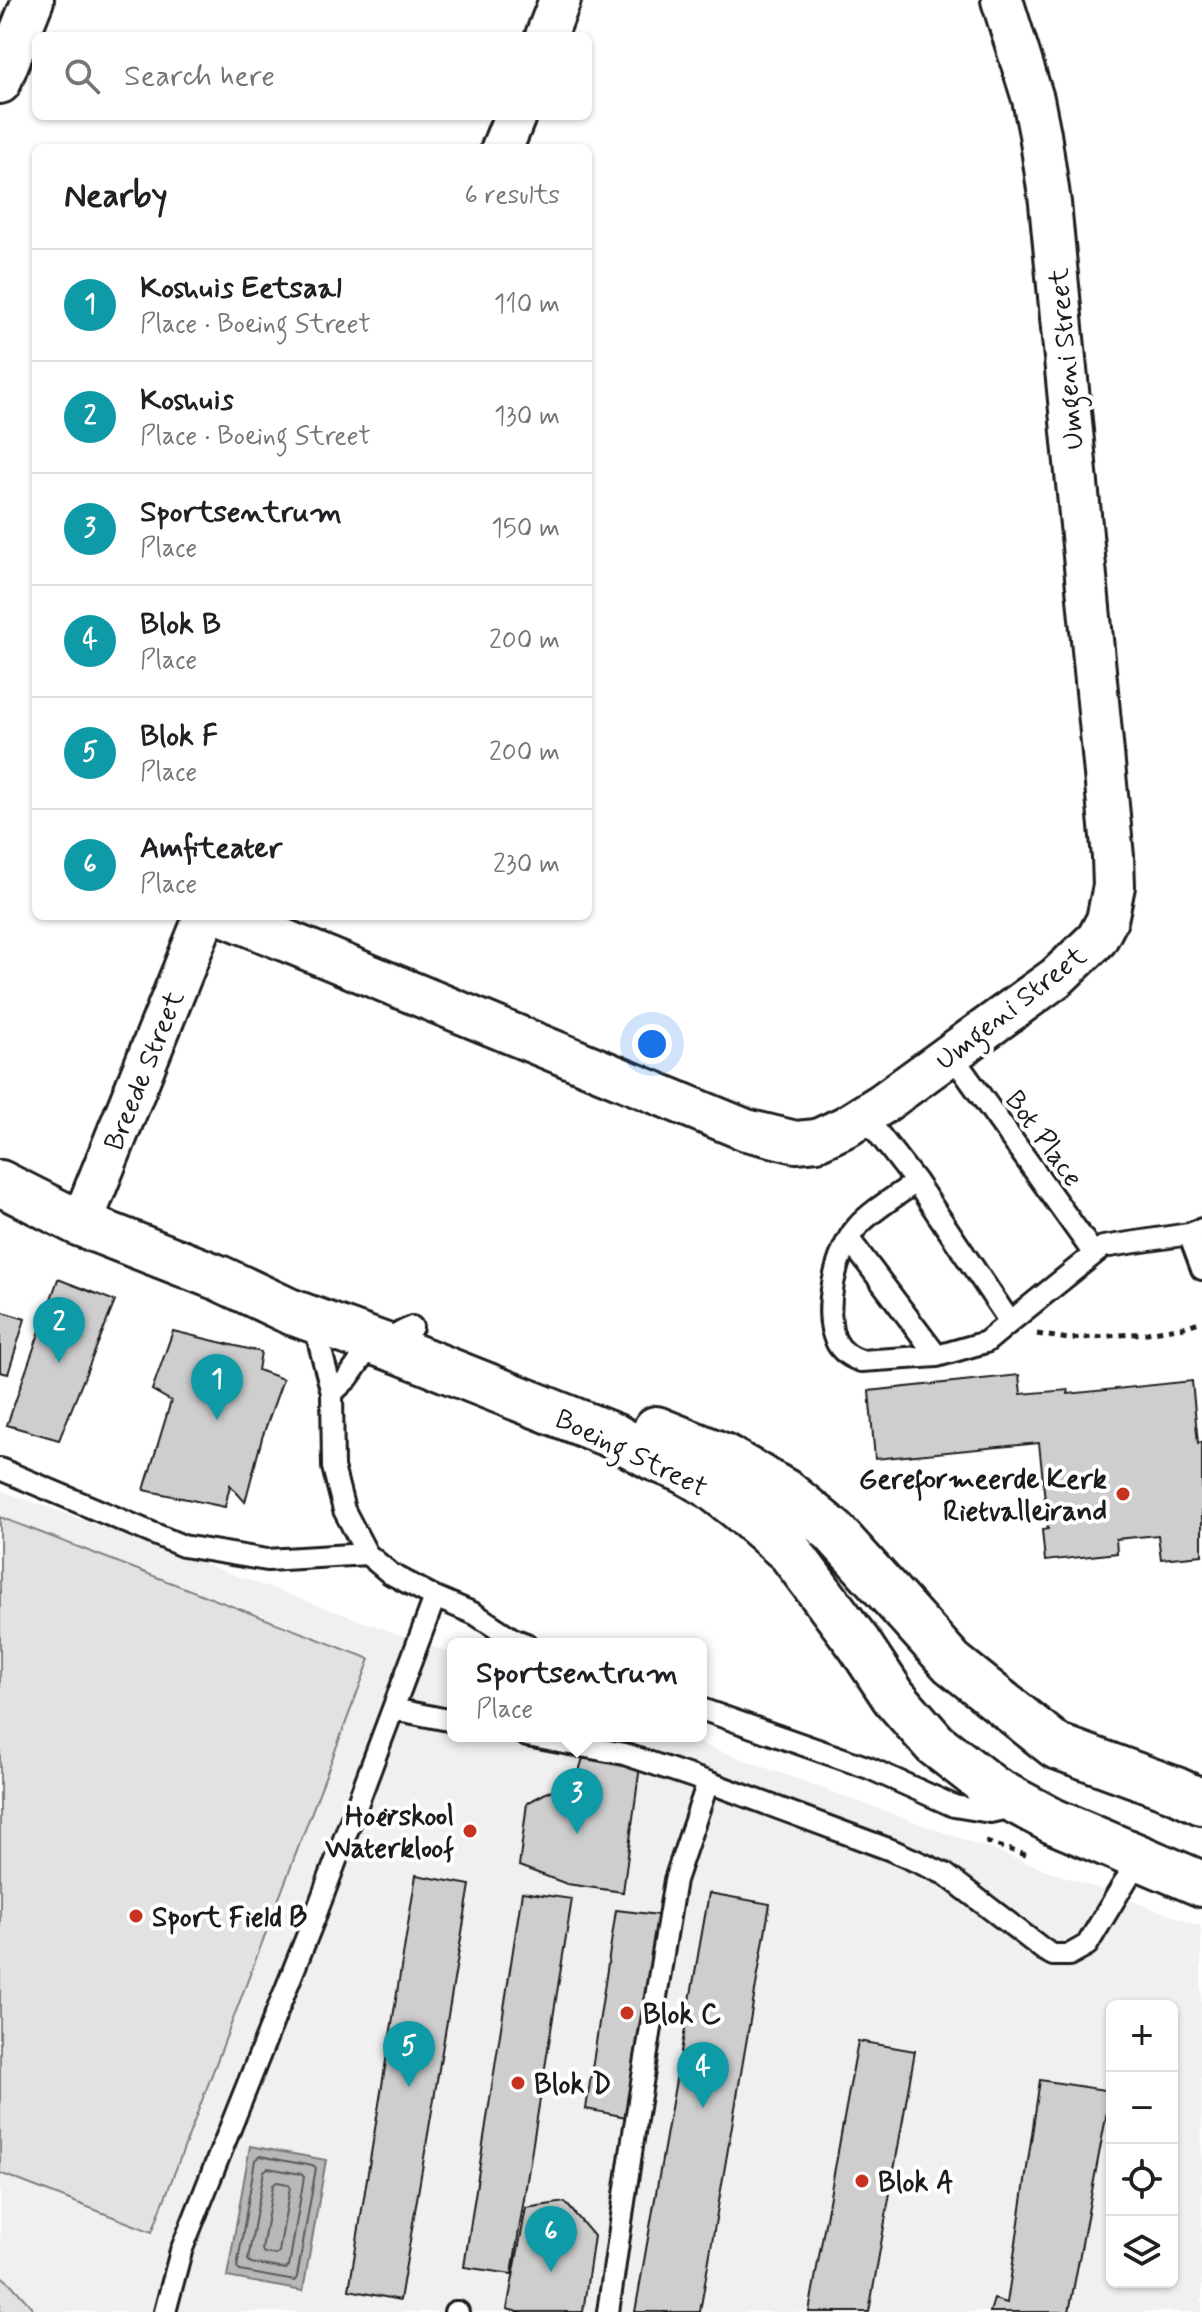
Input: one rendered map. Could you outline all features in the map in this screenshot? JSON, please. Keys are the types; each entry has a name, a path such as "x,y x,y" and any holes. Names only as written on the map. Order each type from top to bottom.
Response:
{"street":[{"path":"0,83 33,0"},
{"path":"548,32 560,0"},
{"name":"Umgeni Street","path":"236,920 746,1130 796,1142 817,1140 864,1115 1057,977 1097,939 1107,920 1114,886 1050,203 1033,99 1002,0"},
{"path":"504,144 513,120"},
{"name":"Breede Street","path":"86,1215 203,920"},
{"name":"Boeing Street","path":"2,1183 395,1335 593,1404 723,1456 776,1486 833,1531 952,1663 1056,1746 1202,1802"},
{"name":"Boeing Street","path":"86,1215 313,1320 395,1335 616,1437 709,1485 790,1552 859,1644 894,1697 935,1744 993,1789 1044,1840 1140,1857 1202,1884"}],"lane":[{"name":"Bot Place","path":"951,1054 1094,1254"},
{"path":"864,1115 916,1182 1010,1322"},
{"path":"916,1182 857,1227 838,1265 830,1300 831,1327 838,1345 851,1358 861,1361 937,1356 986,1342 1103,1247 1195,1232 1202,1269"},
{"path":"849,1239 937,1356"},
{"path":"313,1320 332,1393 333,1467 344,1510 367,1554 391,1574 475,1614 511,1638"},
{"path":"332,1393 348,1378 364,1355 395,1335"},
{"path":"0,1469 183,1546 267,1560 367,1554"},
{"path":"165,2312 181,2251 314,1919 435,1597"},
{"path":"393,1709 447,1720"},
{"path":"707,1711 869,1768 954,1806 990,1812 1020,1805 1044,1840"},
{"path":"559,1742 624,1754 891,1850 945,1874 1053,1955 1069,1955 1087,1945 1140,1857"},
{"path":"608,2312 675,1880 708,1782"}],"path":[{"path":"1010,1322 1017,1330 1068,1339 1147,1333 1202,1321"},
{"path":"974,1838 1044,1840"}],"shaded area":[{"name":"Hoërskool Waterkloof","path":"0,1490 447,1652 447,1742 695,1742 1201,1926 1202,2312 0,2312"},
{"name":"Sport Field B","path":"0,1517 370,1659 152,2232 0,2173"},
{"path":"0,2275 10,2283 36,2312 0,2312"}],"water":[{"path":"250,2146 326,2160 303,2291 227,2277"}],"building":[{"path":"58,1279 115,1301 59,1440 7,1425"},
{"path":"0,1311 25,1319 8,1374 0,1372"},
{"path":"173,1331 261,1352 258,1370 283,1379 262,1438 245,1502 230,1485 225,1507 144,1490 171,1401 152,1390"},
{"name":"Gereformeerde Kerk Rietvalleirand","path":"1019,1375 1021,1394 1068,1390 1068,1394 1192,1381 1198,1443 1202,1442 1202,1555 1161,1559 1158,1535 1116,1539 1117,1553 1045,1561 1042,1530 1048,1529 1039,1443 875,1459 869,1391"},
{"path":"583,1758 640,1766 623,1892 567,1884 519,1866 527,1803 557,1787 573,1791"},
{"path":"416,1875 470,1885 400,2300 349,2290"},
{"name":"Blok D","path":"522,1892 572,1899 512,2274 464,2267"},
{"path":"709,1893 770,1904 700,2312 635,2312"},
{"name":"Blok C","path":"616,1910 667,1916 641,2120 586,2109"},
{"name":"Blok A","path":"858,2041 915,2051 869,2312 809,2312"},
{"path":"1040,2080 1106,2090 1106,2117 1069,2312 990,2312 994,2299 1007,2303"},
{"path":"565,2202 594,2236 583,2312 518,2312 507,2309 526,2208"}],"place":[{"name":"Koshuis","path":"59,1363"},
{"name":"Koshuis Eetsaal","path":"217,1420"},
{"name":"Gereformeerde Kerk Rietvalleirand","path":"1123,1494"},
{"name":"Hoërskool Waterkloof","path":"470,1831"},
{"name":"Sportsentrum","path":"577,1834"},
{"name":"Sport Field B","path":"136,1916"},
{"name":"Blok C","path":"627,2013"},
{"name":"Blok D","path":"518,2083"},
{"name":"Blok F","path":"409,2087"},
{"name":"Blok B","path":"703,2108"},
{"name":"Blok A","path":"862,2181"},
{"name":"Amfiteater","path":"551,2272"}]}
